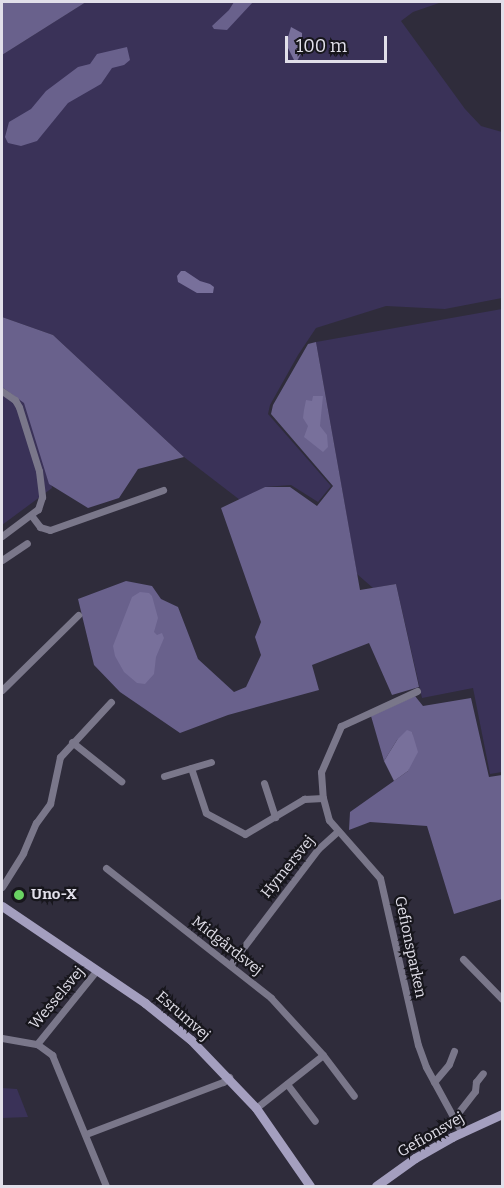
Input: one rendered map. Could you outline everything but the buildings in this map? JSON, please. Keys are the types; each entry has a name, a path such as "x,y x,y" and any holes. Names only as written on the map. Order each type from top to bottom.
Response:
{"main road":[{"name":"Esrumvej","path":"2,906 174,1025 229,1077 256,1108 310,1186"},
{"name":"Gefionsvej","path":"376,1186 415,1158 462,1132 502,1114"}],"street":[{"path":"2,391 15,400 19,407 39,471 41,504 31,515 2,536"},
{"path":"31,515 40,527 50,530 164,490"},
{"path":"2,560 27,543"},
{"path":"2,690 78,615"},
{"path":"338,831 329,820 323,798 321,772 341,726 417,691"},
{"path":"2,887 23,853 36,823 50,804 60,757 111,702"},
{"path":"72,742 121,781"},
{"path":"164,776 211,762"},
{"path":"191,768 206,813 245,834 304,799 323,798"},
{"path":"264,783 275,817"},
{"name":"Hymersvej","path":"230,964 318,849 338,831"},
{"name":"Gefionsparken","path":"338,831 374,870 383,886 418,1045 434,1082 462,1132"},
{"name":"Midgårdsvej","path":"106,868 271,998 323,1055 354,1096"},
{"path":"463,958 502,999"},
{"name":"Wesselsvej","path":"37,1044 97,970"},
{"path":"2,1038 37,1044 47,1049 57,1062 106,1186"},
{"path":"434,1082 449,1064 454,1051"},
{"path":"256,1108 323,1055"},
{"path":"454,1118 475,1091 476,1082 483,1073"},
{"path":"86,1134 223,1082 229,1077"},
{"path":"286,1083 315,1121"}],"shaded area":[{"path":"2,2 86,2 2,55"},
{"path":"86,2 442,2 413,12 401,21 465,109 481,126 502,132 502,298 445,309 386,306 316,328 270,405 268,414 331,486 318,502 291,485 265,487 240,500 184,457 53,335 2,317 2,55"},
{"path":"234,2 253,2 227,30 214,29 212,26"},
{"path":"291,27 302,33 302,52 297,61 294,60 286,44"},
{"path":"127,47 130,60 124,65 112,68 101,84 68,103 37,141 21,146 8,143 5,137 9,122 31,109 46,91 78,67 90,64 97,54"},
{"path":"181,271 210,284 214,287 213,293 197,293 178,282 177,276"},
{"path":"502,309 502,772 490,774 473,688 422,698 396,584 373,588 357,574 316,342"},
{"path":"2,317 53,335 184,457 138,469 119,498 88,508 49,484 24,403 2,387"},
{"path":"316,342 360,590 396,584 419,687 392,695 369,643 312,665 319,690 228,715 180,733 120,692 94,665 78,599 126,581 152,586 161,599 178,607 198,659 234,692 246,687 261,655 255,637 261,622 221,508 265,487 290,487 317,506 333,486 271,414 273,405 308,344"},
{"path":"2,377 33,399 52,488 2,525"},
{"path":"313,396 323,396 320,426 327,435 328,447 323,452 304,437 308,426 303,418 306,400 312,401"},
{"path":"140,592 149,593 152,596 158,618 154,632 157,635 162,633 164,638 156,657 154,674 145,684 137,683 124,672 115,656 113,646 132,597"},
{"path":"415,696 423,706 471,698 489,777 502,775 502,899 454,914 427,826 370,822 349,830 350,812 408,771 413,744 412,732 397,740 384,761 371,716"},
{"path":"407,730 412,732 418,752 408,771 394,781 384,761 397,740"},
{"path":"2,1088 17,1089 28,1117 2,1118"}],"place":[{"name":"Uno-X","path":"19,895"}]}
